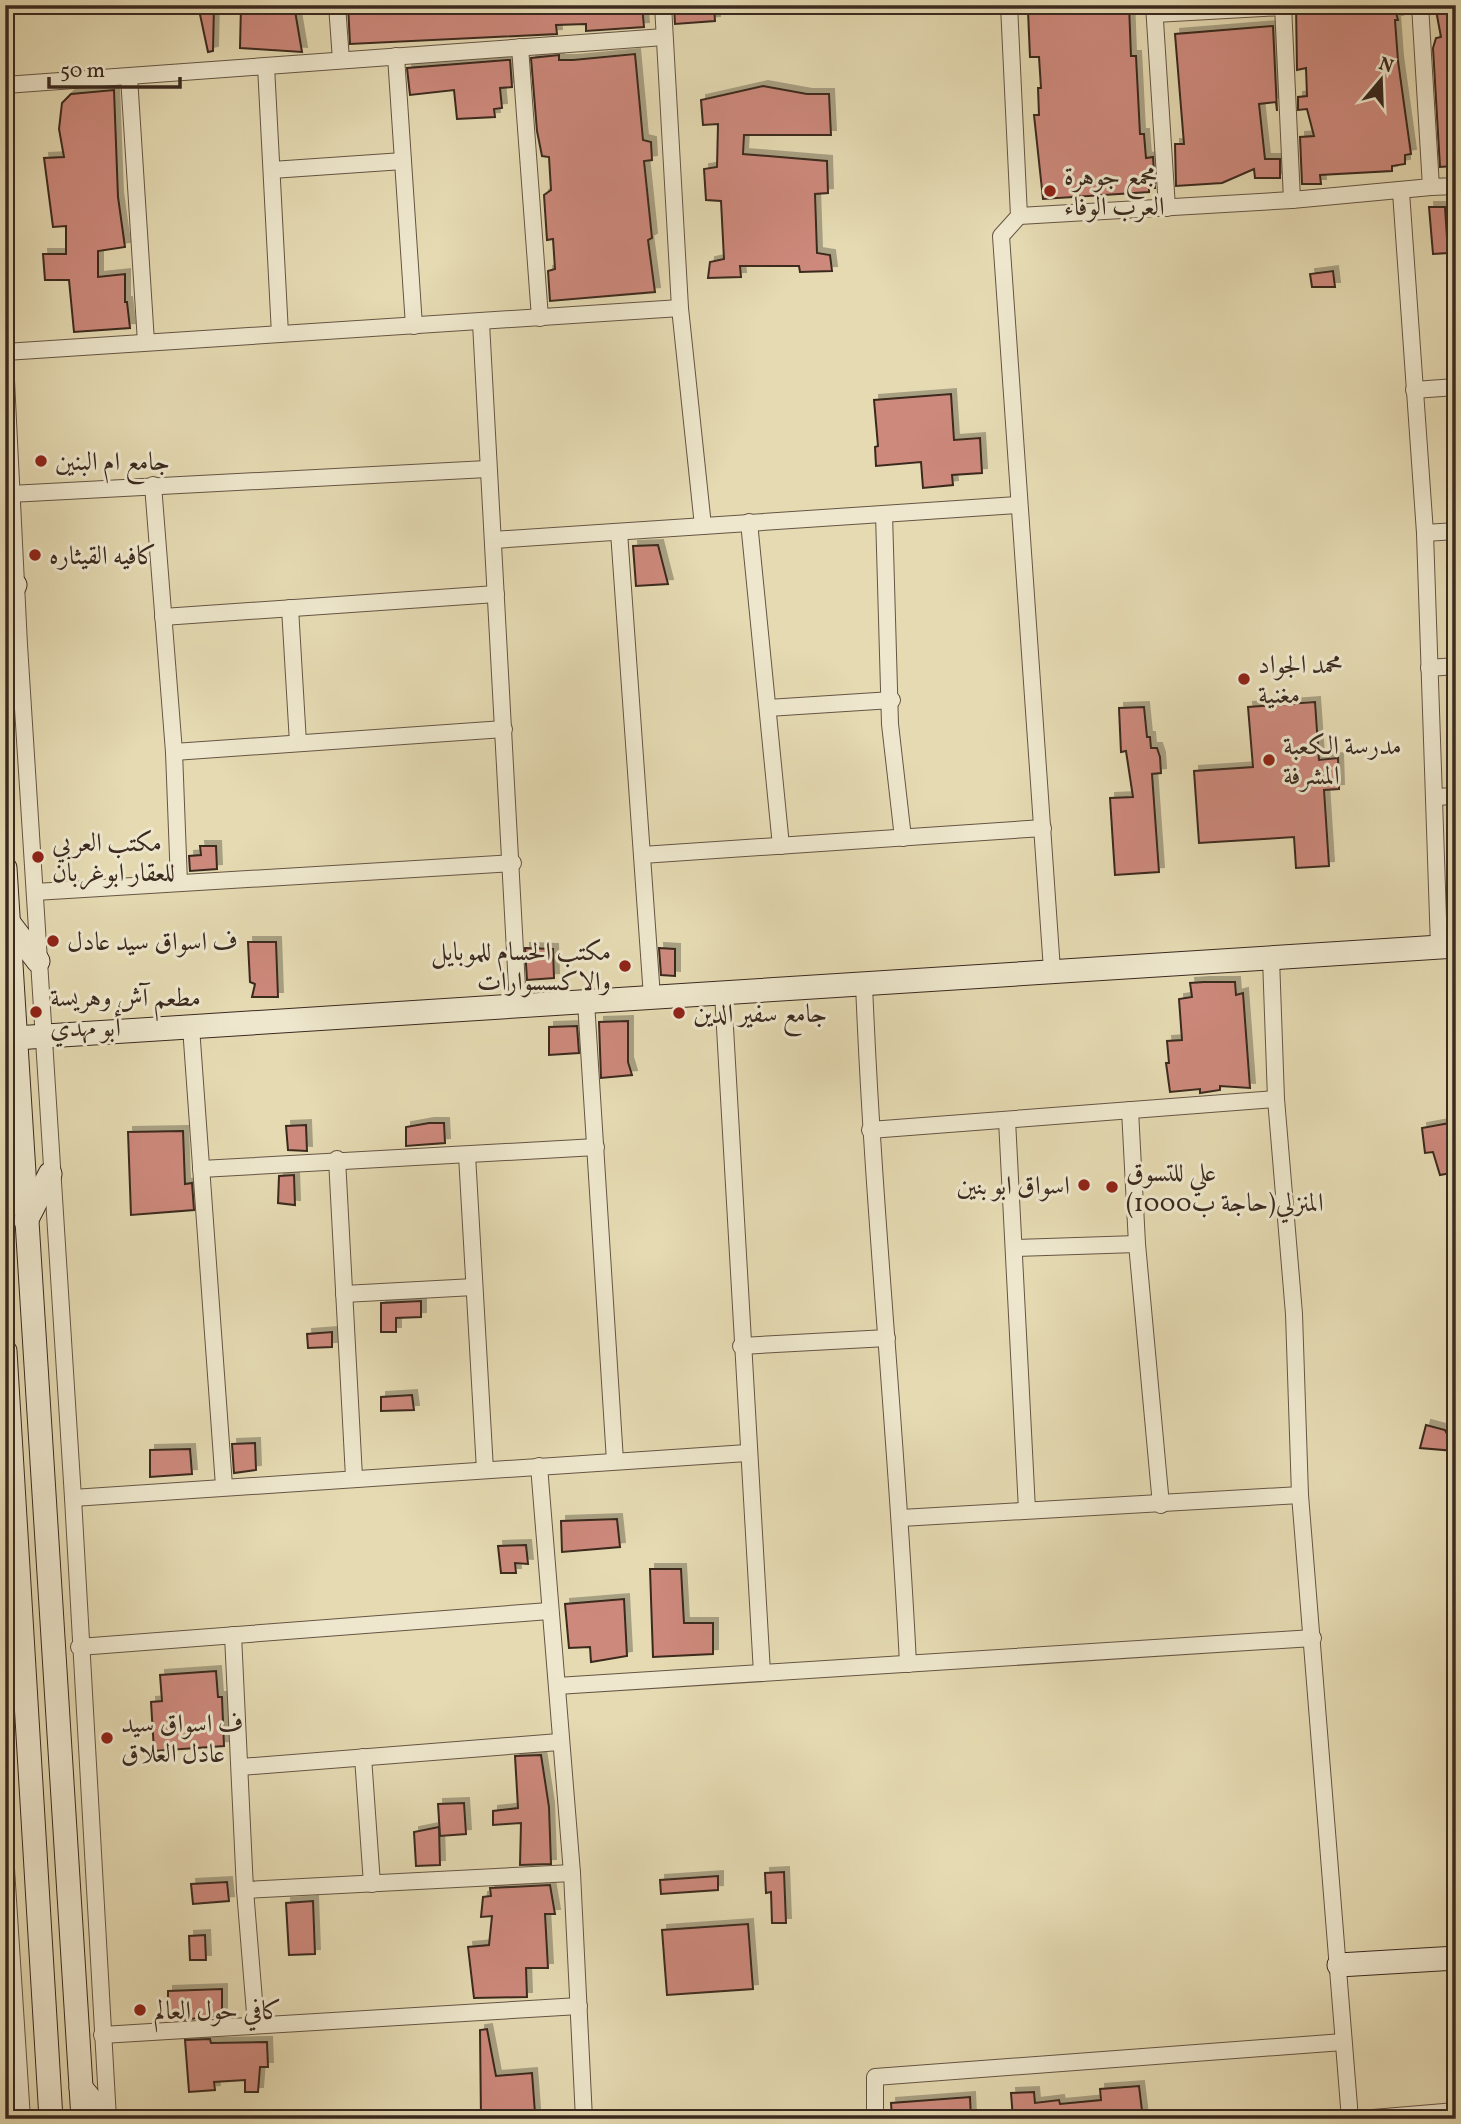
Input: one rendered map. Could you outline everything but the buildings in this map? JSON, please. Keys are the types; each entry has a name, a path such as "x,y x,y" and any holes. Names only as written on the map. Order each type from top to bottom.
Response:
{"main road":[{"path":"5,868 83,2119"},
{"path":"9,923 38,961"},
{"path":"15,1038 1447,947"},
{"path":"26,1221 50,1174"},
{"path":"5,1351 51,2119"},
{"path":"21,1612 37,1618 51,1608"},
{"path":"24,1665 37,1654 54,1657"},
{"path":"1339,1965 1456,1958"},
{"path":"81,2088 108,2119"}],"street":[{"path":"337,5 341,60"},
{"path":"663,5 680,308 703,527"},
{"path":"1009,5 1019,216 1001,236 1017,505 1052,970"},
{"path":"1420,5 1432,187"},
{"path":"1167,208 1155,10 1283,6 1293,200"},
{"path":"5,85 664,37"},
{"path":"520,47 540,318"},
{"path":"396,56 414,326"},
{"path":"266,66 280,334"},
{"path":"129,77 146,342"},
{"path":"272,170 403,161"},
{"path":"1019,216 1293,200 1456,186"},
{"path":"1401,191 1425,533 1434,797 1447,947"},
{"path":"5,352 680,308"},
{"path":"481,323 487,469 513,863 518,1006"},
{"path":"5,360 10,494 10,594 35,892 41,1036 73,1498 79,1647 108,2119"},
{"path":"1414,390 1456,387"},
{"path":"10,494 487,469"},
{"path":"153,485 174,752 179,883"},
{"path":"493,540 1017,505"},
{"path":"884,514 892,700 891,738 903,838"},
{"path":"749,522 781,846"},
{"path":"1425,533 1456,531"},
{"path":"619,532 652,998"},
{"path":"163,617 496,594"},
{"path":"290,608 298,743"},
{"path":"1430,668 1456,666"},
{"path":"768,708 892,700"},
{"path":"174,752 504,729"},
{"path":"1434,797 1456,796"},
{"path":"642,855 1043,828"},
{"path":"35,892 513,863"},
{"path":"1271,958 1276,1099 1294,1314 1300,1495 1350,2119"},
{"path":"863,984 870,1130 901,1518 908,1664"},
{"path":"723,993 747,1452 762,1673"},
{"path":"586,1002 615,1461"},
{"path":"191,1027 224,1486"},
{"path":"870,1130 1276,1099"},
{"path":"1130,1110 1137,1244 1161,1505"},
{"path":"1007,1120 1027,1510"},
{"path":"201,1170 337,1159 596,1147"},
{"path":"467,1155 485,1470"},
{"path":"337,1159 354,1477"},
{"path":"1014,1248 1137,1244"},
{"path":"345,1294 474,1287"},
{"path":"741,1346 887,1338"},
{"path":"73,1498 747,1452"},
{"path":"539,1466 559,1742 572,1873 584,2119"},
{"path":"901,1518 1300,1495"},
{"path":"79,1647 549,1611"},
{"path":"233,1635 245,1890 256,2025"},
{"path":"557,1686 1313,1638"},
{"path":"241,1767 559,1742"},
{"path":"363,1757 372,1884"},
{"path":"5,1853 22,2119"},
{"path":"245,1890 572,1873"},
{"path":"102,2035 579,2006"},
{"path":"875,2119 875,2077 1343,2042"},
{"path":"1361,2119 1456,2111"}],"place":[{"name":"مجمع جوهرة العرب الوفاء","path":"1050,191"},
{"name":"جامع ام البنين","path":"41,461"},
{"name":"كافيه القيثاره","path":"35,555"},
{"name":"محمد الجواد مغنية","path":"1244,679"},
{"name":"مدرسة الكعبة المشرفة","path":"1269,760"},
{"name":"مكتب العربي للعقار ابوغربان","path":"38,857"},
{"name":"ف اسواق سيد عادل","path":"53,941"},
{"name":"مكتب الحسام للموبايل والاكسسوارات","path":"625,966"},
{"name":"مطعم آش وهريسة أبو مهدي","path":"36,1012"},
{"name":"جامع سفير الدين","path":"679,1013"},
{"name":"اسواق ابو بنين","path":"1084,1185"},
{"name":"علي للتسوق المنزلي(حاجة ب1000)","path":"1112,1187"},
{"name":"ف اسواق سيد عادل العلاق","path":"107,1738"},
{"name":"كافي حول العالم","path":"140,2010"}]}
